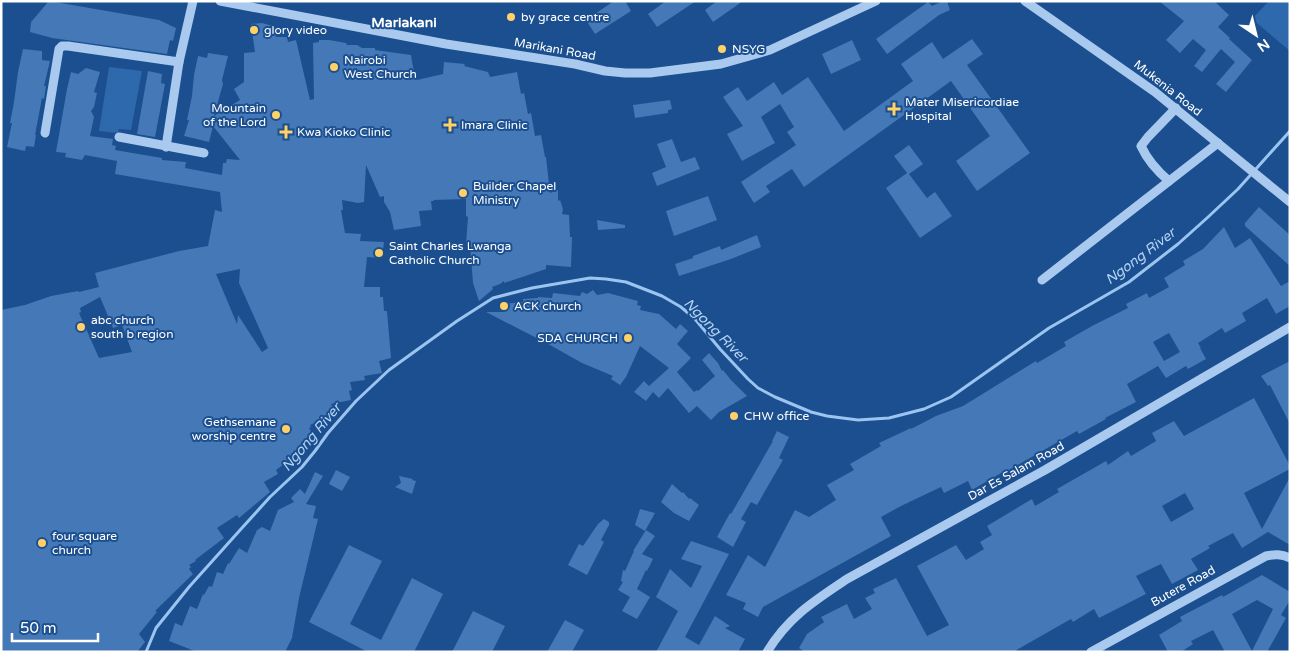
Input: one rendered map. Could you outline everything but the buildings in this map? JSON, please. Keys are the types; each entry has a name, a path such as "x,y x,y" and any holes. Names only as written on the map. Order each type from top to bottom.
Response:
{"street":[{"path":"166,147 179,62 193,1"},
{"name":"Marikani Road","path":"220,1 446,44 575,64 625,74 721,64 770,50 876,1"},
{"name":"Mukenia Road","path":"1025,1 1176,108 1290,202"},
{"path":"45,134 59,49 62,46 179,62"},
{"path":"1169,182 1146,158 1141,146 1176,108"},
{"path":"119,137 204,153"},
{"path":"1042,280 1218,143"},
{"name":"Dar Es Salam Road","path":"767,652 775,638 795,616 847,579 1045,470 1290,327"},
{"name":"Butere Road","path":"1091,652 1266,556 1276,554 1290,558"}],"shaded area":[{"path":"1269,1 1290,1 1290,51 1252,19"},
{"path":"109,67 142,71 131,130 119,129 118,133 99,131"}],"waterway":[{"name":"Ngong River","path":"146,652 156,628 189,587 270,497 302,467 356,401 389,370 457,321 493,298 532,288 590,278 626,282 662,296 681,307 695,319 748,379 758,388 775,397 811,412 827,416 858,420 889,418 924,409 951,397 1049,328 1129,282 1178,244 1238,189 1290,131"}],"place":[{"name":"by grace centre","path":"511,17"},
{"name":"glory video","path":"254,30"},
{"name":"NSYG","path":"722,49"},
{"name":"Nairobi West Church","path":"334,67"},
{"name":"Mater Misericordiae Hospital","path":"894,109"},
{"name":"Mountain of the Lord","path":"276,115"},
{"name":"Imara Clinic","path":"450,125"},
{"name":"Kwa Kioko Clinic","path":"286,132"},
{"name":"Builder Chapel Ministry","path":"463,193"},
{"name":"Saint Charles Lwanga Catholic Church","path":"379,253"},
{"name":"ACK church","path":"504,306"},
{"name":"abc church south b region","path":"81,327"},
{"name":"SDA CHURCH","path":"628,338"},
{"name":"CHW office","path":"734,416"},
{"name":"Gethsemane worship centre","path":"286,429"},
{"name":"four square church","path":"42,543"}],"district":[{"name":"Mariakani","path":"404,22"}]}
